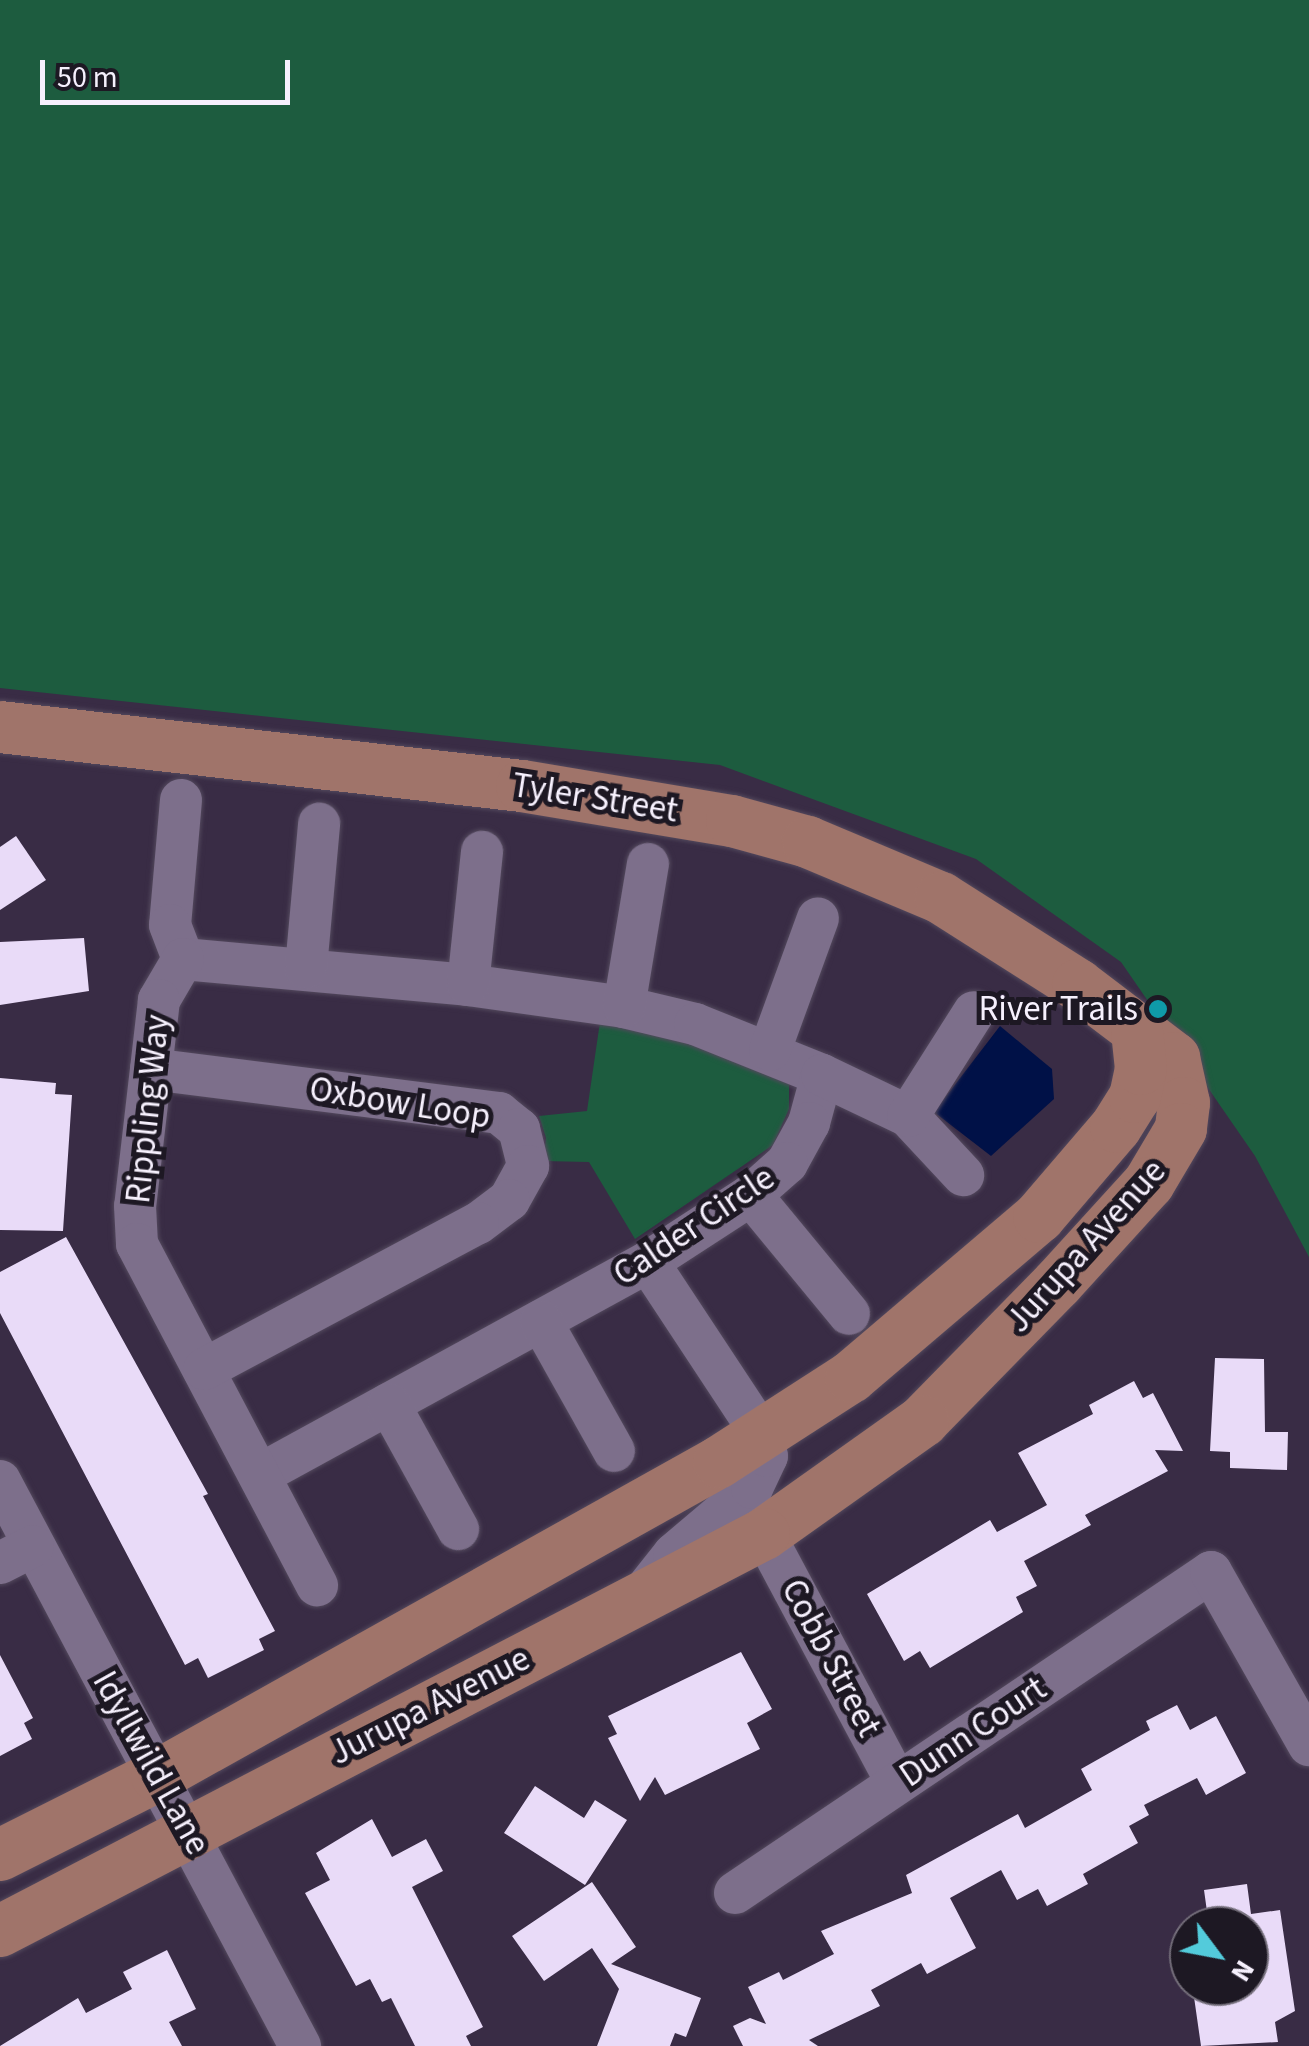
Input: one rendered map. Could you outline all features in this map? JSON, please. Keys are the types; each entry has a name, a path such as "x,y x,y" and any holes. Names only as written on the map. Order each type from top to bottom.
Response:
{"main road":[{"name":"Tyler Street","path":"0,727 340,762 732,821 867,863 941,898 1078,984 1137,1031"},
{"name":"Jurupa Avenue","path":"0,1856 157,1776 762,1435 851,1377 1039,1217 1135,1096 1141,1069 1137,1031"},
{"name":"Jurupa Avenue","path":"0,1931 764,1534 923,1421 1149,1183 1181,1129 1184,1103 1174,1058 1137,1031"}],"street":[{"path":"181,800 170,925 183,959 468,984 624,1007 770,1050 908,1116 963,1175"},
{"path":"306,968 319,824"},
{"path":"468,984 482,852"},
{"path":"624,1007 648,864"},
{"path":"770,1050 818,918"},
{"name":"Rippling Way","path":"183,959 159,1000 135,1206 138,1244 317,1586"},
{"path":"908,1116 974,1012"},
{"name":"Oxbow Loop","path":"151,1069 499,1112 519,1130 528,1166 508,1200 478,1224 204,1369"},
{"name":"Calder Circle","path":"259,1475 648,1262 751,1195 786,1163 809,1123 822,1075"},
{"path":"751,1195 849,1314"},
{"path":"638,1599 674,1554 752,1488 767,1456 762,1435 648,1262"},
{"path":"540,1321 614,1452"},
{"path":"389,1404 458,1529"},
{"name":"Idyllwild Lane","path":"0,1481 16,1555 157,1776 300,2046"},
{"name":"Cobb Street","path":"764,1534 897,1783"},
{"name":"Dunn Court","path":"735,1893 1212,1572 1309,1745"}],"green space":[{"path":"0,0 1309,0 1309,1257 1255,1156 1121,962 976,859 720,765 0,688"},
{"path":"601,1015 712,1048 789,1080 789,1109 773,1145 635,1239 589,1162 543,1161 546,1138 539,1116 587,1111"}],"shaded area":[{"path":"1000,1026 1052,1069 1054,1099 991,1156 934,1112"}],"building":[{"path":"16,836 46,880 0,910 0,847"},
{"path":"84,938 89,991 0,1005 0,942"},
{"path":"0,1078 56,1083 55,1094 72,1095 63,1231 0,1230"},
{"path":"66,1237 208,1494 203,1496 275,1631 259,1639 264,1650 208,1678 198,1658 185,1665 0,1313 0,1272"},
{"path":"1215,1358 1264,1359 1265,1432 1288,1432 1287,1470 1230,1468 1230,1452 1210,1451"},
{"path":"1134,1381 1143,1398 1153,1393 1183,1451 1155,1450 1168,1471 1085,1515 1091,1525 1024,1561 1037,1586 1016,1597 1023,1612 930,1668 920,1651 904,1661 867,1594 990,1520 997,1532 1047,1505 1018,1453 1093,1414 1089,1405"},
{"path":"741,1652 772,1709 747,1723 760,1749 665,1795 655,1777 640,1801 608,1738 617,1734 608,1716"},
{"path":"0,1655 33,1718 24,1723 32,1739 0,1756"},
{"path":"1177,1705 1190,1730 1216,1716 1246,1773 1206,1795 1197,1778 1144,1805 1149,1815 1129,1826 1138,1843 1083,1874 1088,1884 1047,1906 1038,1889 1017,1900 1001,1870 950,1898 976,1948 927,1974 921,1963 871,1990 880,2006 809,2040 818,2046 743,2046 733,2026 750,2018 766,2024 748,1987 779,1972 783,1980 834,1954 821,1931 912,1893 906,1875 1018,1814 1025,1828 1092,1790 1081,1769 1150,1730 1146,1721"},
{"path":"535,1786 584,1818 595,1800 627,1820 585,1885 504,1833"},
{"path":"372,1819 392,1857 426,1839 443,1871 412,1887 483,2027 466,2036 471,2046 415,2046 391,1998 382,2002 370,1979 356,1986 305,1893 330,1880 316,1853"},
{"path":"592,1882 636,1947 611,1964 701,1998 686,2037 675,2033 670,2046 597,2046 619,1989 592,1948 544,1981 512,1936"},
{"path":"1247,1884 1250,1906 1206,1906 1204,1890"},
{"path":"1280,1910 1295,2011 1275,2022 1278,2042 1201,2046 1195,2006 1269,2006 1269,1912"},
{"path":"167,1950 196,2009 169,2022 182,2046 0,2046 78,1998 86,2013 132,1989 123,1972"}],"place":[{"name":"River Trails","path":"1158,1009"}]}
